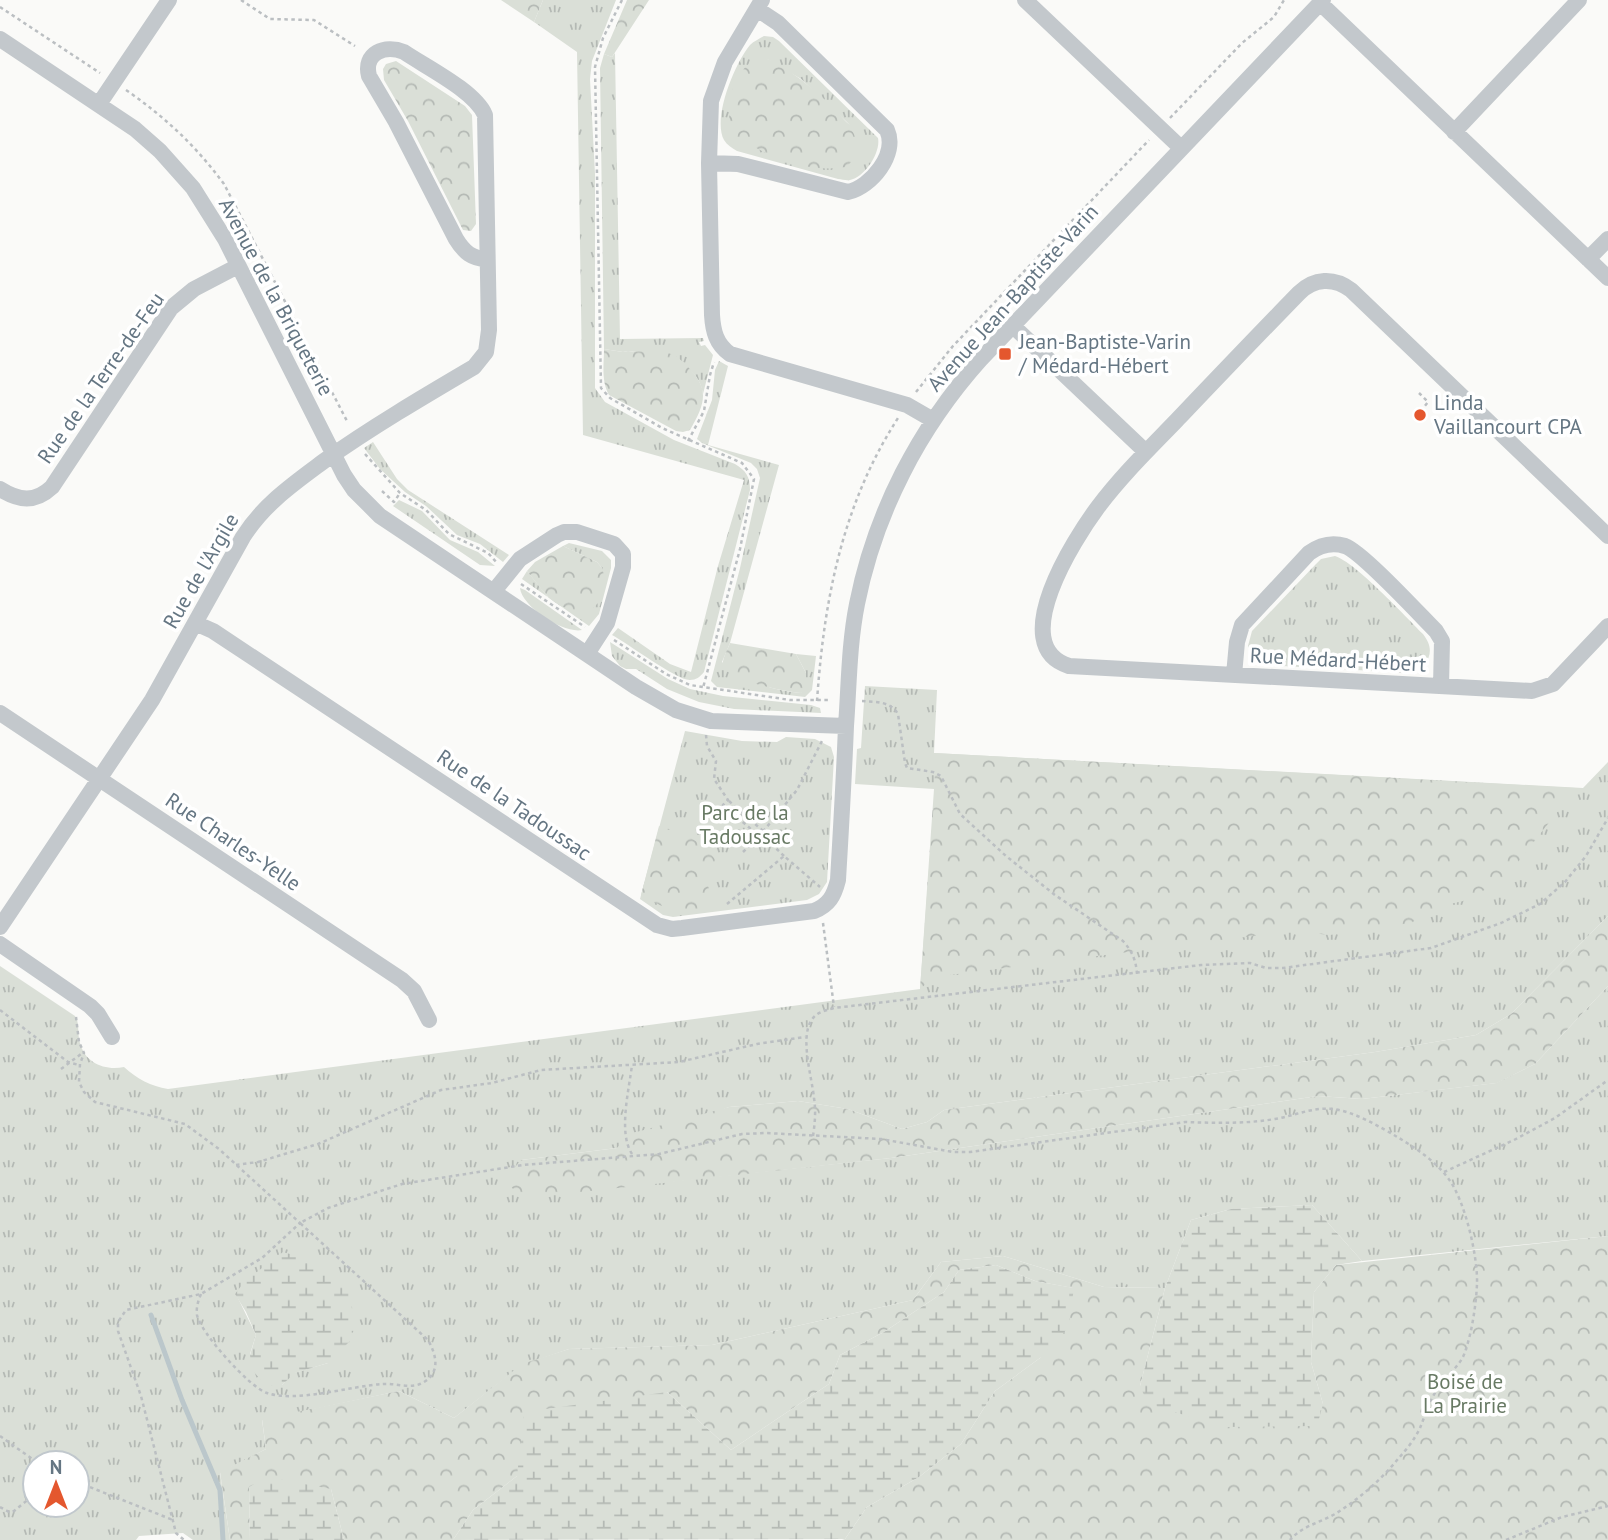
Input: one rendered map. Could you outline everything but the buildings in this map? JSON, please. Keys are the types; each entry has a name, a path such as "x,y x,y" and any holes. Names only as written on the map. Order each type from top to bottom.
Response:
{"street":[{"path":"99,104 169,0"},
{"path":"1025,0 1181,148"},
{"path":"1454,132 1579,0"},
{"path":"1321,2 1608,278"},
{"name":"Avenue Jean-Baptiste-Varin","path":"828,894 838,880 851,642 865,571 892,496 933,420 960,383 1321,2"},
{"path":"709,163 737,164 848,192 863,185 889,154 890,138 887,130 760,4 725,62 715,86 709,118 709,163 713,326 718,344 743,358 907,405 933,420"},
{"name":"Avenue de la Briqueterie","path":"0,39 147,139 183,174 215,222 349,483 370,508 664,704 698,718 737,723 846,726"},
{"name":"Rue de l'Argile","path":"0,927 152,700 243,537 259,514 279,494 334,454 481,360 488,342 486,122 482,107 471,96 404,52 393,48 379,50 369,60 369,76 396,121 456,239 474,258 487,259"},
{"path":"1588,259 1608,239"},
{"name":"Rue de la Terre-de-Feu","path":"0,489 17,499 39,497 46,493 171,308 194,289 238,266"},
{"name":"Rue Médard-Hébert","path":"1608,536 1351,290 1336,281 1318,281 1304,287 1099,505 1070,550 1044,615 1042,640 1048,653 1069,666 1532,691 1547,687 1557,680 1608,626"},
{"path":"1013,326 1146,452"},
{"path":"494,591 520,559 557,535 577,532 614,544 623,554 623,567 607,623 587,654"},
{"name":"Rue Médard-Hébert","path":"1234,675 1238,635 1242,625 1309,553 1329,544 1342,545 1355,552 1436,631 1442,641 1441,686"},
{"name":"Rue de la Tadoussac","path":"195,623 213,631 657,925 672,929 814,911 827,904 828,894"},
{"name":"Rue Charles-Yelle","path":"0,713 402,980 414,991 429,1020"},
{"path":"0,944 90,1006 112,1037"}],"path":[{"path":"240,0 271,19 314,20 355,47"},
{"path":"622,0 603,38 595,67 601,388 610,398 688,441 742,463 754,479 740,549 703,688"},
{"path":"1169,120 1242,43 1274,17 1284,0"},
{"path":"0,7 102,75"},
{"name":"Avenue de la Briqueterie","path":"124,89 181,133 224,184 349,426"},
{"name":"Avenue Jean-Baptiste-Varin","path":"915,394 953,346 1151,138"},
{"path":"1005,291 1015,300"},
{"path":"688,441 704,411 716,358"},
{"path":"1419,393 1429,402 1424,407"},
{"path":"817,701 824,618 844,535 867,479 899,417"},
{"path":"368,458 400,493 426,510 455,539 488,553 498,564"},
{"path":"382,491 394,502 400,493"},
{"path":"521,583 586,628"},
{"path":"611,638 673,678 703,688 790,700 830,701"},
{"path":"862,701 880,702 894,709 898,714 907,768 941,776 960,814 1006,856 1129,947 1135,959 1137,974"},
{"path":"706,734 707,746 716,761 715,779 728,800 744,813 783,856 828,894"},
{"path":"743,852 797,790 823,740"},
{"path":"728,800 723,805 738,820 761,834"},
{"path":"738,820 744,813"},
{"path":"813,1136 815,1098 806,1037 809,1024 818,1013 834,1008 1201,965 1250,963 1266,968 1283,968 1431,948 1502,923 1540,904 1565,882 1586,856 1608,818"},
{"path":"720,911 783,856"},
{"path":"822,920 834,1008"},
{"path":"0,1010 68,1062 79,1065"},
{"path":"73,1013 78,1019 79,1042 84,1053 79,1065 79,1082 84,1092 95,1102 185,1124 211,1143 428,1340 436,1353 436,1366 424,1383 414,1386 382,1384 292,1396 264,1393 248,1381 202,1328 197,1317 201,1294"},
{"path":"236,1165 318,1143 441,1090 492,1083 541,1070 679,1062 757,1044 806,1037"},
{"path":"61,1069 84,1053"},
{"path":"632,1065 625,1112 625,1135 633,1155"},
{"path":"1444,1172 1555,1118 1608,1080"},
{"path":"184,1540 176,1533 141,1396 118,1331 118,1322 126,1310 201,1294 262,1258 300,1223 328,1208 402,1184 523,1165 673,1151 742,1134 881,1139 953,1152 970,1152 1185,1122 1249,1122 1318,1109 1332,1109 1344,1111 1411,1145 1436,1163 1450,1180 1464,1213 1476,1270 1475,1301 1465,1353 1437,1389 1418,1432 1381,1478 1333,1515 1299,1530 1290,1540"},
{"path":"0,1436 21,1450"},
{"path":"91,1488 173,1520"},
{"path":"0,1507 9,1512 21,1505"},
{"path":"1506,1540 1562,1517 1608,1506"}],"green space":[{"path":"501,0 543,0 534,22"},
{"path":"543,0 616,0 592,61 590,79 595,174 595,388 605,402 674,440 735,464 745,472 749,481 750,490 704,672 690,680 675,675 612,635 618,628 670,664 691,672 718,566 744,480 583,435 577,52 534,22"},
{"path":"627,0 649,0 612,57 604,54"},
{"path":"764,36 779,41 878,138 874,157 856,178 838,179 737,151 725,142 721,118 732,77 744,53","holes":["767,59 801,79 850,125"]},
{"path":"615,53 620,339 703,338 704,341 699,342 701,346 705,345 713,355 703,394 695,376 682,362 669,354 604,349 600,68 604,54 612,57"},
{"path":"756,59 767,59 789,71 818,93 843,118 857,143 856,155 846,167 816,168 786,161 757,149 731,133 729,113 735,82 747,65"},
{"path":"396,61 465,106 472,115 476,224 471,231 463,230 408,121 384,80 383,69 386,64"},
{"path":"604,349 663,352 682,361 699,381 703,396 700,411 690,430 676,431 609,395 604,378"},
{"path":"719,361 728,366 708,445 779,465 730,643 722,662 759,684 801,693 806,673 796,654 816,656 812,690 805,697 717,687 711,681 760,478 751,463 702,443 697,439 712,400 715,370"},
{"path":"373,442 397,479 408,490 509,555 503,562 480,544 457,535 380,469 364,448"},
{"path":"399,500 422,511 450,540 478,552 495,566 480,565 393,506"},
{"path":"569,543 602,551 611,560 599,614 589,626 522,579 527,571 548,597 602,568 597,562 563,546"},
{"path":"563,546 597,562 602,568 604,575 599,602 589,612 559,605 527,571 535,562"},
{"path":"1335,556 1355,568 1423,634 1430,650 1424,666 1410,673 1339,669 1338,664 1333,664 1333,669 1267,665 1254,658 1248,646 1252,631 1321,559"},
{"path":"520,588 582,630 565,628 545,618 528,603"},
{"path":"610,642 668,679 690,689 723,696 811,705 820,708 821,713 734,709 699,702 667,689 636,669 620,666 612,656"},
{"path":"730,643 796,654 806,673 806,687 801,693 794,692 734,676 723,665"},
{"path":"865,686 937,690 934,753 1583,788 1608,762 1608,916 1511,1014 1476,1035 1375,1052 944,1110 927,1122 902,1129 848,1109 798,1101 729,1107 617,1148 521,1160 526,1197 891,1158 1318,1096 1362,1099 1496,1083 1535,1064 1608,986 1608,1236 1362,1261 1312,1205 1231,1209 1191,1220 1165,1288 1104,1287 1003,1256 941,1262 913,1300 712,1345 569,1349 522,1365 454,1418 399,1391 262,1420 266,1449 220,1473 230,1540 193,1540 183,1533 139,1536 136,1540 0,1540 0,966 75,1016 80,1043 91,1060 110,1068 124,1067 145,1081 168,1089 920,989 934,789 855,784 857,749 861,748","holes":["236,1294 328,1363 294,1373 282,1385 250,1354 256,1335"]},
{"name":"Parc de la Tadoussac","path":"685,731 742,741 777,742 786,737 815,739 831,747 834,757 827,882 819,894 807,900 673,917 663,915 640,899"},
{"path":"934,753 1576,788 1504,880 1463,901 1437,907 1411,923 1330,935 1292,931 934,977 920,989 935,788"},
{"path":"659,826 696,841 723,870 713,871 706,881 715,904 709,911 675,913 641,895"},
{"path":"1608,916 1608,986 1535,1064 1497,1083 1362,1099 1318,1096 891,1158 526,1198 512,1188 510,1173 521,1160 617,1148 629,1134 729,1107 798,1101 848,1109 902,1129 927,1122 944,1110 1375,1052 1476,1035 1511,1014"},
{"path":"1312,1205 1362,1261 1336,1265 1314,1292 1311,1362 1323,1404 1317,1426 1224,1427 1148,1404 1140,1386 1165,1288 1191,1220 1231,1209"},
{"name":"Boisé de La Prairie","path":"1608,1236 1608,1540 842,1540 867,1507 919,1477 961,1444 995,1391 1040,1358 1073,1288 1035,1281 996,1265 959,1270 944,1292 884,1332 840,1355 829,1384 731,1450 667,1392 517,1476 473,1510 453,1540 344,1540 331,1489 249,1487 250,1540 230,1540 220,1472 266,1449 262,1419 399,1391 454,1418 522,1364 569,1349 712,1345 913,1300 941,1262 1003,1256 1104,1287 1165,1288 1140,1386 1323,1404 1311,1362 1314,1292 1336,1265"},
{"path":"283,1252 314,1261 349,1290 355,1324 351,1340 328,1363 295,1373 282,1385 273,1386 263,1382 252,1370 250,1355 256,1335 235,1294 245,1281"},
{"path":"996,1265 1035,1281 1074,1288 1068,1328 1040,1358 995,1391 961,1444 919,1477 867,1507 845,1539 453,1540 473,1510 517,1476 524,1412 667,1392 731,1450 829,1384 840,1355 884,1332 944,1292 959,1270"},
{"path":"267,1477 331,1489 344,1540 250,1540 249,1487"}],"waterway":[{"path":"151,1315 182,1400 220,1490 223,1540"}],"place":[{"name":"Jean-Baptiste-Varin / Médard-Hébert","path":"1005,354"},
{"name":"Linda Vaillancourt CPA","path":"1420,415"}]}
